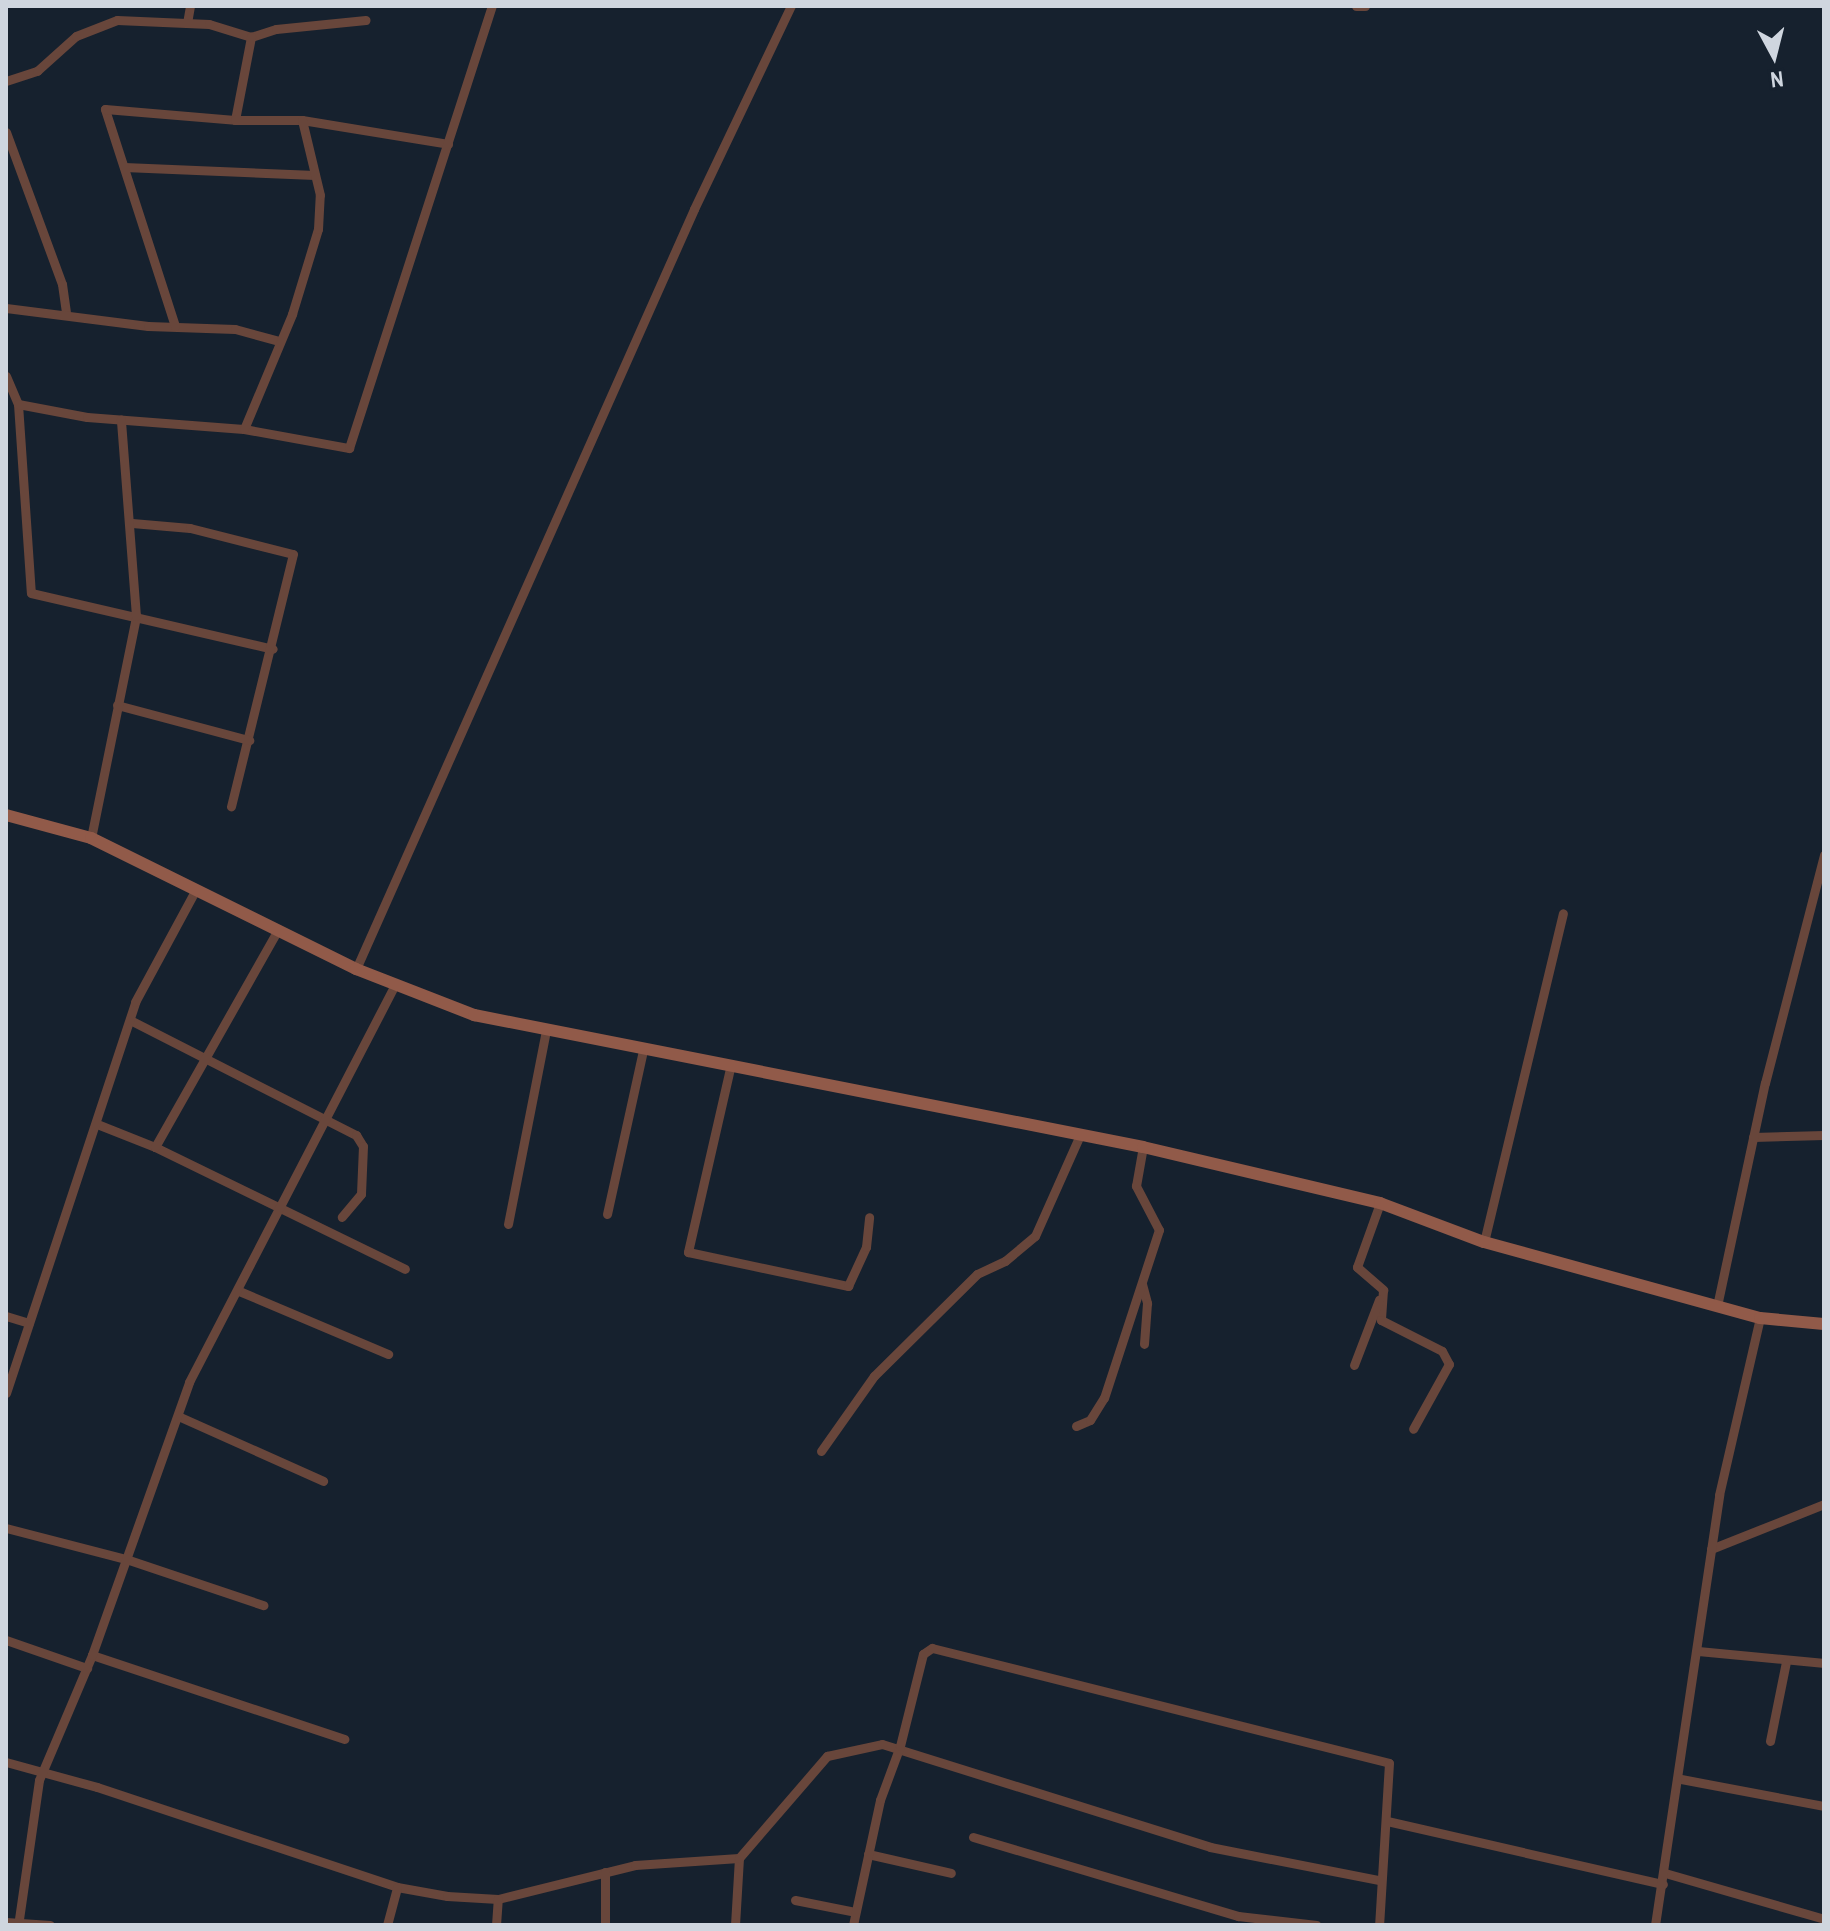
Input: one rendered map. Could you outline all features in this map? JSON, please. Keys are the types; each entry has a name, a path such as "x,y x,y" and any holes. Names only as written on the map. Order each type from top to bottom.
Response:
{"main road":[{"path":"6,815 91,838 356,969 474,1015 1143,1147 1380,1203 1484,1242 1760,1318 1824,1324"}],"street":[{"path":"187,23 190,6"},
{"path":"18,404 121,420 244,429 340,450 352,445 492,6"},
{"path":"356,969 694,209 791,6"},
{"path":"1356,6 1365,6"},
{"path":"6,81 37,71 76,36 117,20 187,23 251,37 276,29 366,20"},
{"path":"235,120 251,37"},
{"path":"175,326 105,109 235,120 302,120 448,144"},
{"path":"244,429 318,229 315,175 302,120"},
{"path":"6,132 62,284 66,312"},
{"path":"124,167 315,175"},
{"path":"6,308 175,326 235,329 279,341"},
{"path":"6,376 18,404 31,593 273,649"},
{"path":"91,838 136,616 132,523 121,420"},
{"path":"132,523 190,528 291,551 294,563 231,806"},
{"path":"117,705 249,740"},
{"path":"1717,1306 1753,1137 1824,855"},
{"path":"6,1393 130,1020 195,891"},
{"path":"1484,1242 1563,913"},
{"path":"155,1147 277,931"},
{"path":"19,1919 41,1774 92,1655 189,1382 239,1291 394,986"},
{"path":"130,1020 356,1135 363,1146 361,1194 342,1217"},
{"path":"508,1224 546,1030"},
{"path":"607,1214 643,1050"},
{"path":"731,1064 688,1252 848,1286 866,1247 869,1217"},
{"path":"97,1124 155,1147 405,1269"},
{"path":"821,1451 874,1376 977,1274 1005,1261 1035,1236 1080,1135"},
{"path":"1753,1137 1824,1135"},
{"path":"1076,1426 1090,1420 1104,1398 1159,1230 1136,1186 1143,1147"},
{"path":"1380,1203 1357,1267 1383,1290"},
{"path":"1142,1282 1147,1303 1144,1344"},
{"path":"1354,1365 1383,1290"},
{"path":"1383,1290 1381,1320 1442,1351 1449,1364 1413,1429"},
{"path":"239,1291 388,1354"},
{"path":"6,1316 29,1323"},
{"path":"1655,1925 1681,1779 1711,1549 1760,1318"},
{"path":"178,1416 322,1480"},
{"path":"1711,1549 1824,1504"},
{"path":"6,1528 126,1559 263,1605"},
{"path":"6,1640 87,1668"},
{"path":"853,1925 868,1854 923,1654 942,1648 1389,1763 1387,1821 1378,1880 1379,1925"},
{"path":"1698,1651 1786,1662 1824,1663"},
{"path":"92,1655 344,1739"},
{"path":"1770,1741 1786,1662"},
{"path":"735,1925 739,1858 827,1756 855,1747 900,1746 1210,1847 1378,1880"},
{"path":"6,1762 142,1801 397,1887 498,1899 605,1872 739,1858"},
{"path":"1681,1779 1824,1806"},
{"path":"1387,1821 1663,1884"},
{"path":"973,1837 1238,1916 1316,1925"},
{"path":"868,1854 951,1873"},
{"path":"605,1872 605,1925"},
{"path":"1665,1873 1824,1919"},
{"path":"387,1925 397,1887"},
{"path":"496,1925 498,1899"},
{"path":"795,1900 855,1912"},
{"path":"6,1922 19,1919 50,1925"}]}
